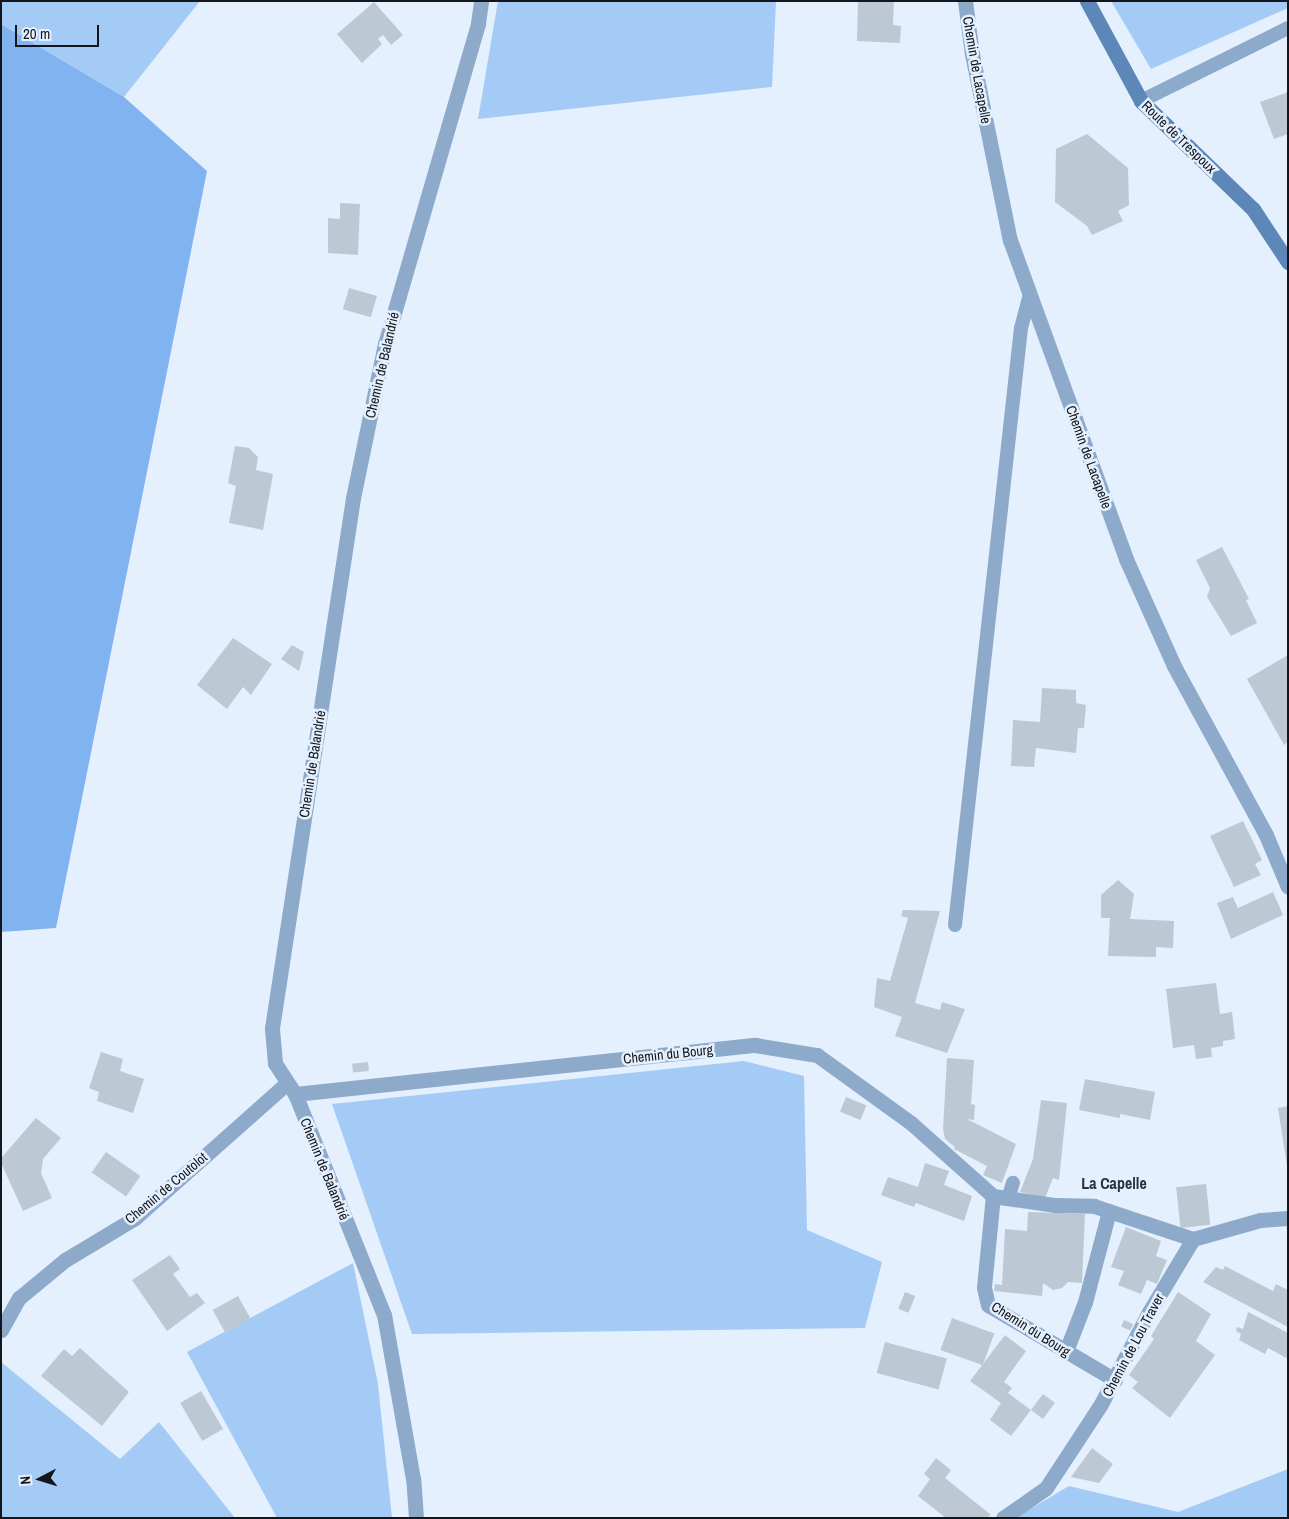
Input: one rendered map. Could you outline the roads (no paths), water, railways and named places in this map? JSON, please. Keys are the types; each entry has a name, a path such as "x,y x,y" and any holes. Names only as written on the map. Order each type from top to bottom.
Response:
{"street":[{"name":"Chemin de Balandrié","path":"416,1518 413,1479 384,1315 291,1088 275,1063 272,1028 353,498 385,344 478,23 482,1"},
{"name":"Chemin de Lacapelle","path":"965,1 972,54 1010,240 1030,295 1144,604 1174,666 1266,835 1288,887"},
{"name":"Route de Trespoux","path":"1087,1 1141,101 1254,209 1288,262"},
{"name":"Chemin du Bourg","path":"291,1088 755,1045 817,1054 911,1123 993,1196 984,1287 988,1305 1115,1380"},
{"name":"Chemin de Coutolot","path":"1,1330 19,1298 65,1260 135,1218 291,1088"},
{"path":"993,1196 1008,1199 1094,1206 1193,1239 1260,1220 1288,1218"},
{"path":"1066,1351 1085,1302 1109,1211"},
{"name":"Chemin de Lou Traver","path":"1003,1518 1046,1488 1115,1380 1149,1312 1193,1239"}],"lane":[{"path":"1141,101 1288,28"},
{"path":"955,925 1021,328 1030,295"},
{"path":"1008,1199 1013,1184"}],"district":[{"name":"La Capelle","path":"1114,1183"}]}
